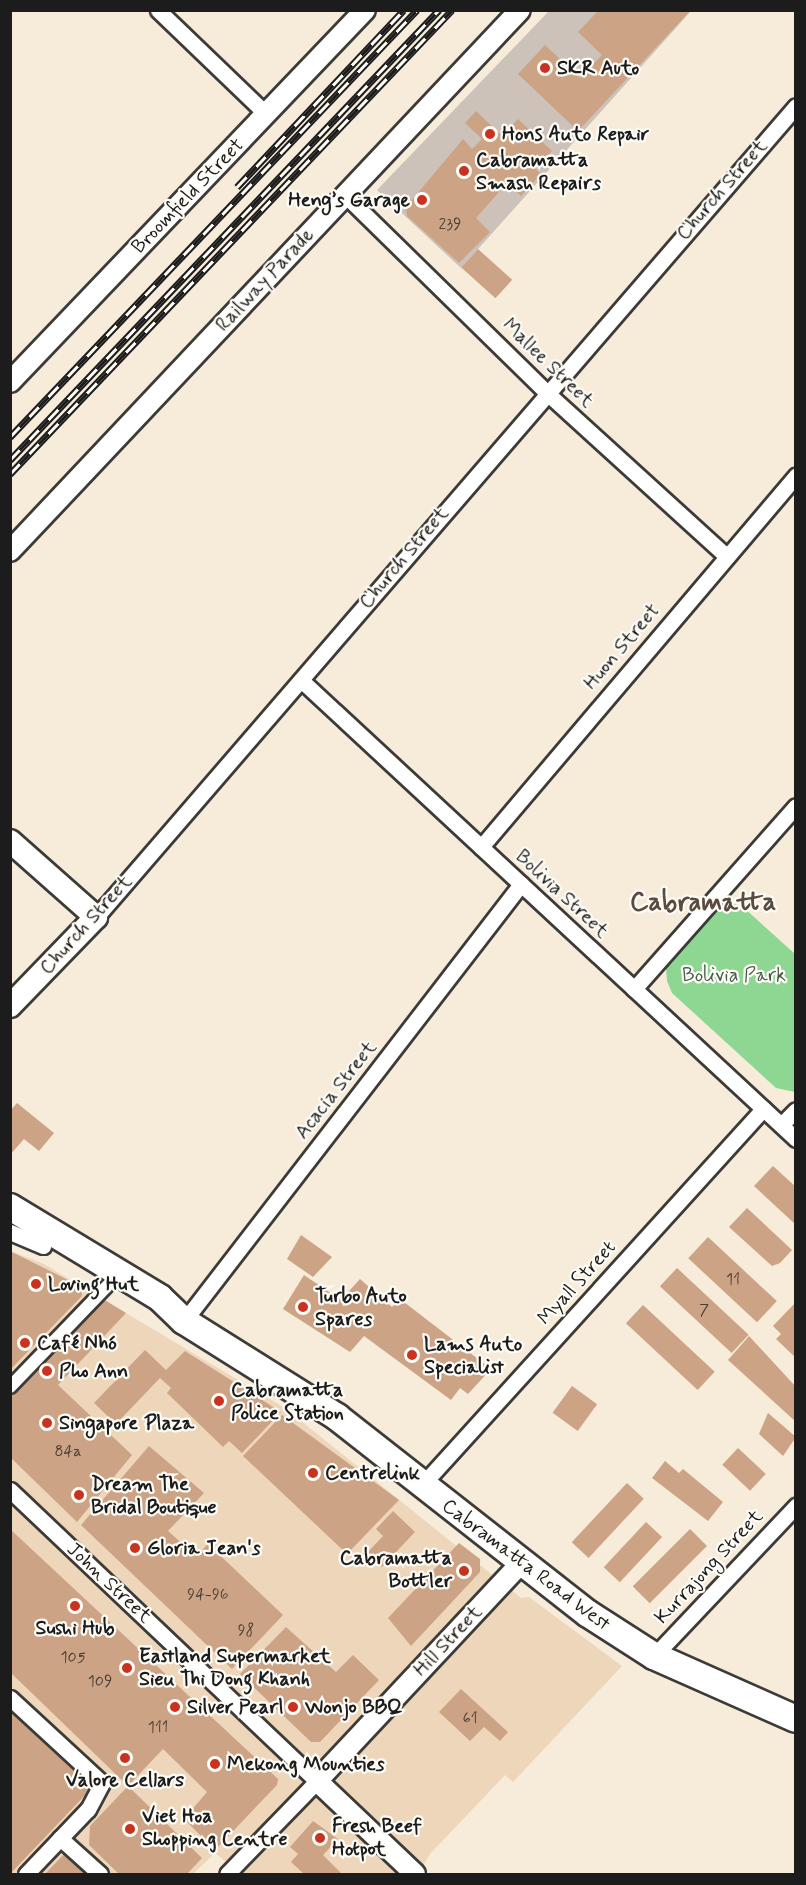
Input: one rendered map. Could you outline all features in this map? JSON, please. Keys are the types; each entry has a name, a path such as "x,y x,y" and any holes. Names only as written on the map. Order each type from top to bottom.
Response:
{"main road":[{"path":"10,841 96,917"},
{"name":"Church Street","path":"10,1006 96,917"},
{"name":"Cabramatta Road West","path":"10,1206 160,1298 184,1321 337,1417 520,1564 654,1656 795,1719"},
{"name":"Cabramatta Road West","path":"10,1227 159,1314 184,1321"}],"street":[{"path":"158,10 266,114"},
{"name":"Broomfield Street","path":"10,382 365,10"},
{"name":"Railway Parade","path":"10,551 520,10"},
{"name":"Church Street","path":"96,917 546,392 795,106"},
{"name":"Mallee Street","path":"345,195 546,392 726,556"},
{"name":"Huon Street","path":"481,847 795,476"},
{"name":"Bolivia Street","path":"301,680 795,1139"},
{"path":"634,989 795,806"},
{"name":"Acacia Street","path":"184,1321 521,884"},
{"name":"Myall Street","path":"422,1485 763,1109"},
{"path":"781,1125 795,1110"},
{"name":"Cabramatta Road West","path":"10,1232 44,1246"},
{"path":"10,1387 108,1285"},
{"name":"John Street","path":"10,1490 415,1875"},
{"name":"Kurrajong Street","path":"654,1656 795,1506"},
{"name":"Hill Street","path":"227,1875 520,1564"},
{"path":"10,1698 102,1783 88,1809 26,1875"},
{"path":"60,1838 100,1875"}],"shaded area":[{"path":"549,11 691,11 461,268 377,190"},
{"path":"10,1251 44,1264 285,1408 521,1598 529,1597 622,1666 513,1782 505,1775 430,1854 418,1874 241,1874 215,1853 193,1874 11,1874"}],"green space":[{"name":"Bolivia Park","path":"731,903 743,907 795,954 795,1092 776,1088 672,993 667,981 666,968 720,907"}],"building":[{"path":"599,10 691,10 578,131 518,74 545,45 580,78 602,55 578,32"},
{"path":"476,111 502,136 518,119 552,151 535,168 541,174 521,196 507,183 476,218 490,232 459,263 407,216 406,207 463,139 472,149 482,139 465,123"},
{"path":"478,249 512,280 495,298 461,268"},
{"path":"17,1103 54,1133 39,1151 24,1139 10,1155 10,1111"},
{"path":"773,1166 796,1187 796,1225 754,1186"},
{"path":"747,1208 792,1250 780,1263 772,1266 729,1227"},
{"path":"301,1235 332,1257 313,1277 287,1259"},
{"path":"708,1237 777,1301 757,1322 688,1258"},
{"path":"10,1251 82,1287 82,1296 10,1370"},
{"path":"677,1268 749,1335 732,1353 660,1286"},
{"path":"304,1275 341,1300 360,1279 392,1307 400,1299 491,1369 468,1394 460,1388 451,1400 364,1336 350,1352 283,1309"},
{"path":"103,1299 126,1313 58,1385 132,1455 77,1522 10,1457 10,1392"},
{"path":"796,1302 796,1358 776,1339 781,1334 773,1326"},
{"path":"643,1305 715,1372 698,1390 626,1323"},
{"path":"749,1336 796,1387 796,1422 728,1360"},
{"name":"Cabramatta Police Station","path":"145,1350 166,1370 185,1351 281,1412 242,1453 229,1441 223,1447 167,1393 171,1388 160,1378 116,1424 94,1403"},
{"path":"572,1386 597,1404 578,1431 553,1413"},
{"path":"768,1413 796,1437 783,1456 759,1434"},
{"name":"Centrelink","path":"282,1415 399,1500 347,1554 243,1456"},
{"path":"149,1446 204,1493 168,1531 196,1556 208,1544 283,1615 232,1669 81,1525"},
{"path":"738,1448 766,1474 750,1491 722,1465"},
{"path":"665,1461 679,1473 683,1469 723,1502 708,1521 652,1478"},
{"path":"627,1483 644,1499 589,1558 572,1542"},
{"path":"393,1511 415,1532 382,1567 367,1553 383,1536 376,1529"},
{"path":"646,1522 662,1537 620,1582 604,1567"},
{"path":"10,1529 278,1779 277,1785 215,1850 184,1819 207,1792 163,1749 128,1786 10,1672"},
{"path":"690,1529 707,1546 650,1603 633,1586"},
{"path":"459,1543 480,1559 480,1572 411,1646 388,1618"},
{"path":"286,1627 336,1672 353,1655 379,1680 320,1742 311,1742 240,1674"},
{"path":"461,1689 508,1732 500,1741 484,1727 470,1741 439,1712"},
{"path":"10,1711 92,1788 10,1874"},
{"name":"Viet Hoa Shopping Centre","path":"128,1786 202,1858 187,1874 119,1874 89,1845 90,1826"},
{"path":"313,1821 338,1839 323,1855 342,1874 304,1874 291,1862 298,1854 290,1847"},
{"path":"66,1852 90,1874 45,1874"}],"railway":[{"path":"237,187 404,10"},
{"path":"10,437 417,10"},
{"path":"10,460 439,10"},
{"path":"10,474 452,10"}],"place":[{"name":"SKR Auto","path":"545,68"},
{"name":"Hons Auto Repair","path":"490,134"},
{"name":"Cabramatta Smash Repairs","path":"464,171"},
{"name":"Heng’s Garage","path":"422,200"},
{"name":"Loving Hut","path":"36,1284"},
{"name":"Turbo Auto Spares","path":"303,1307"},
{"name":"Café Nhó","path":"25,1343"},
{"name":"Lams Auto Specialist","path":"412,1355"},
{"name":"Pho Ann","path":"47,1371"},
{"name":"Cabramatta Police Station","path":"219,1401"},
{"name":"Singapore Plaza","path":"47,1423"},
{"name":"Centrelink","path":"313,1473"},
{"name":"Dream The Bridal Boutique","path":"79,1495"},
{"name":"Gloria Jean's","path":"135,1548"},
{"name":"Cabramatta Bottler","path":"464,1571"},
{"name":"Sushi Hub","path":"75,1606"},
{"name":"Eastland Supermarket Sieu Thi Dong Khanh","path":"127,1668"},
{"name":"Silver Pearl","path":"175,1707"},
{"name":"Wonjo BBQ","path":"293,1707"},
{"name":"Valore Cellars","path":"125,1758"},
{"name":"Mekong Mounties","path":"215,1764"},
{"name":"Viet Hoa Shopping Centre","path":"130,1829"},
{"name":"Fresh Beef Hotpot","path":"320,1838"}],"district":[{"name":"Cabramatta","path":"703,904"}]}
